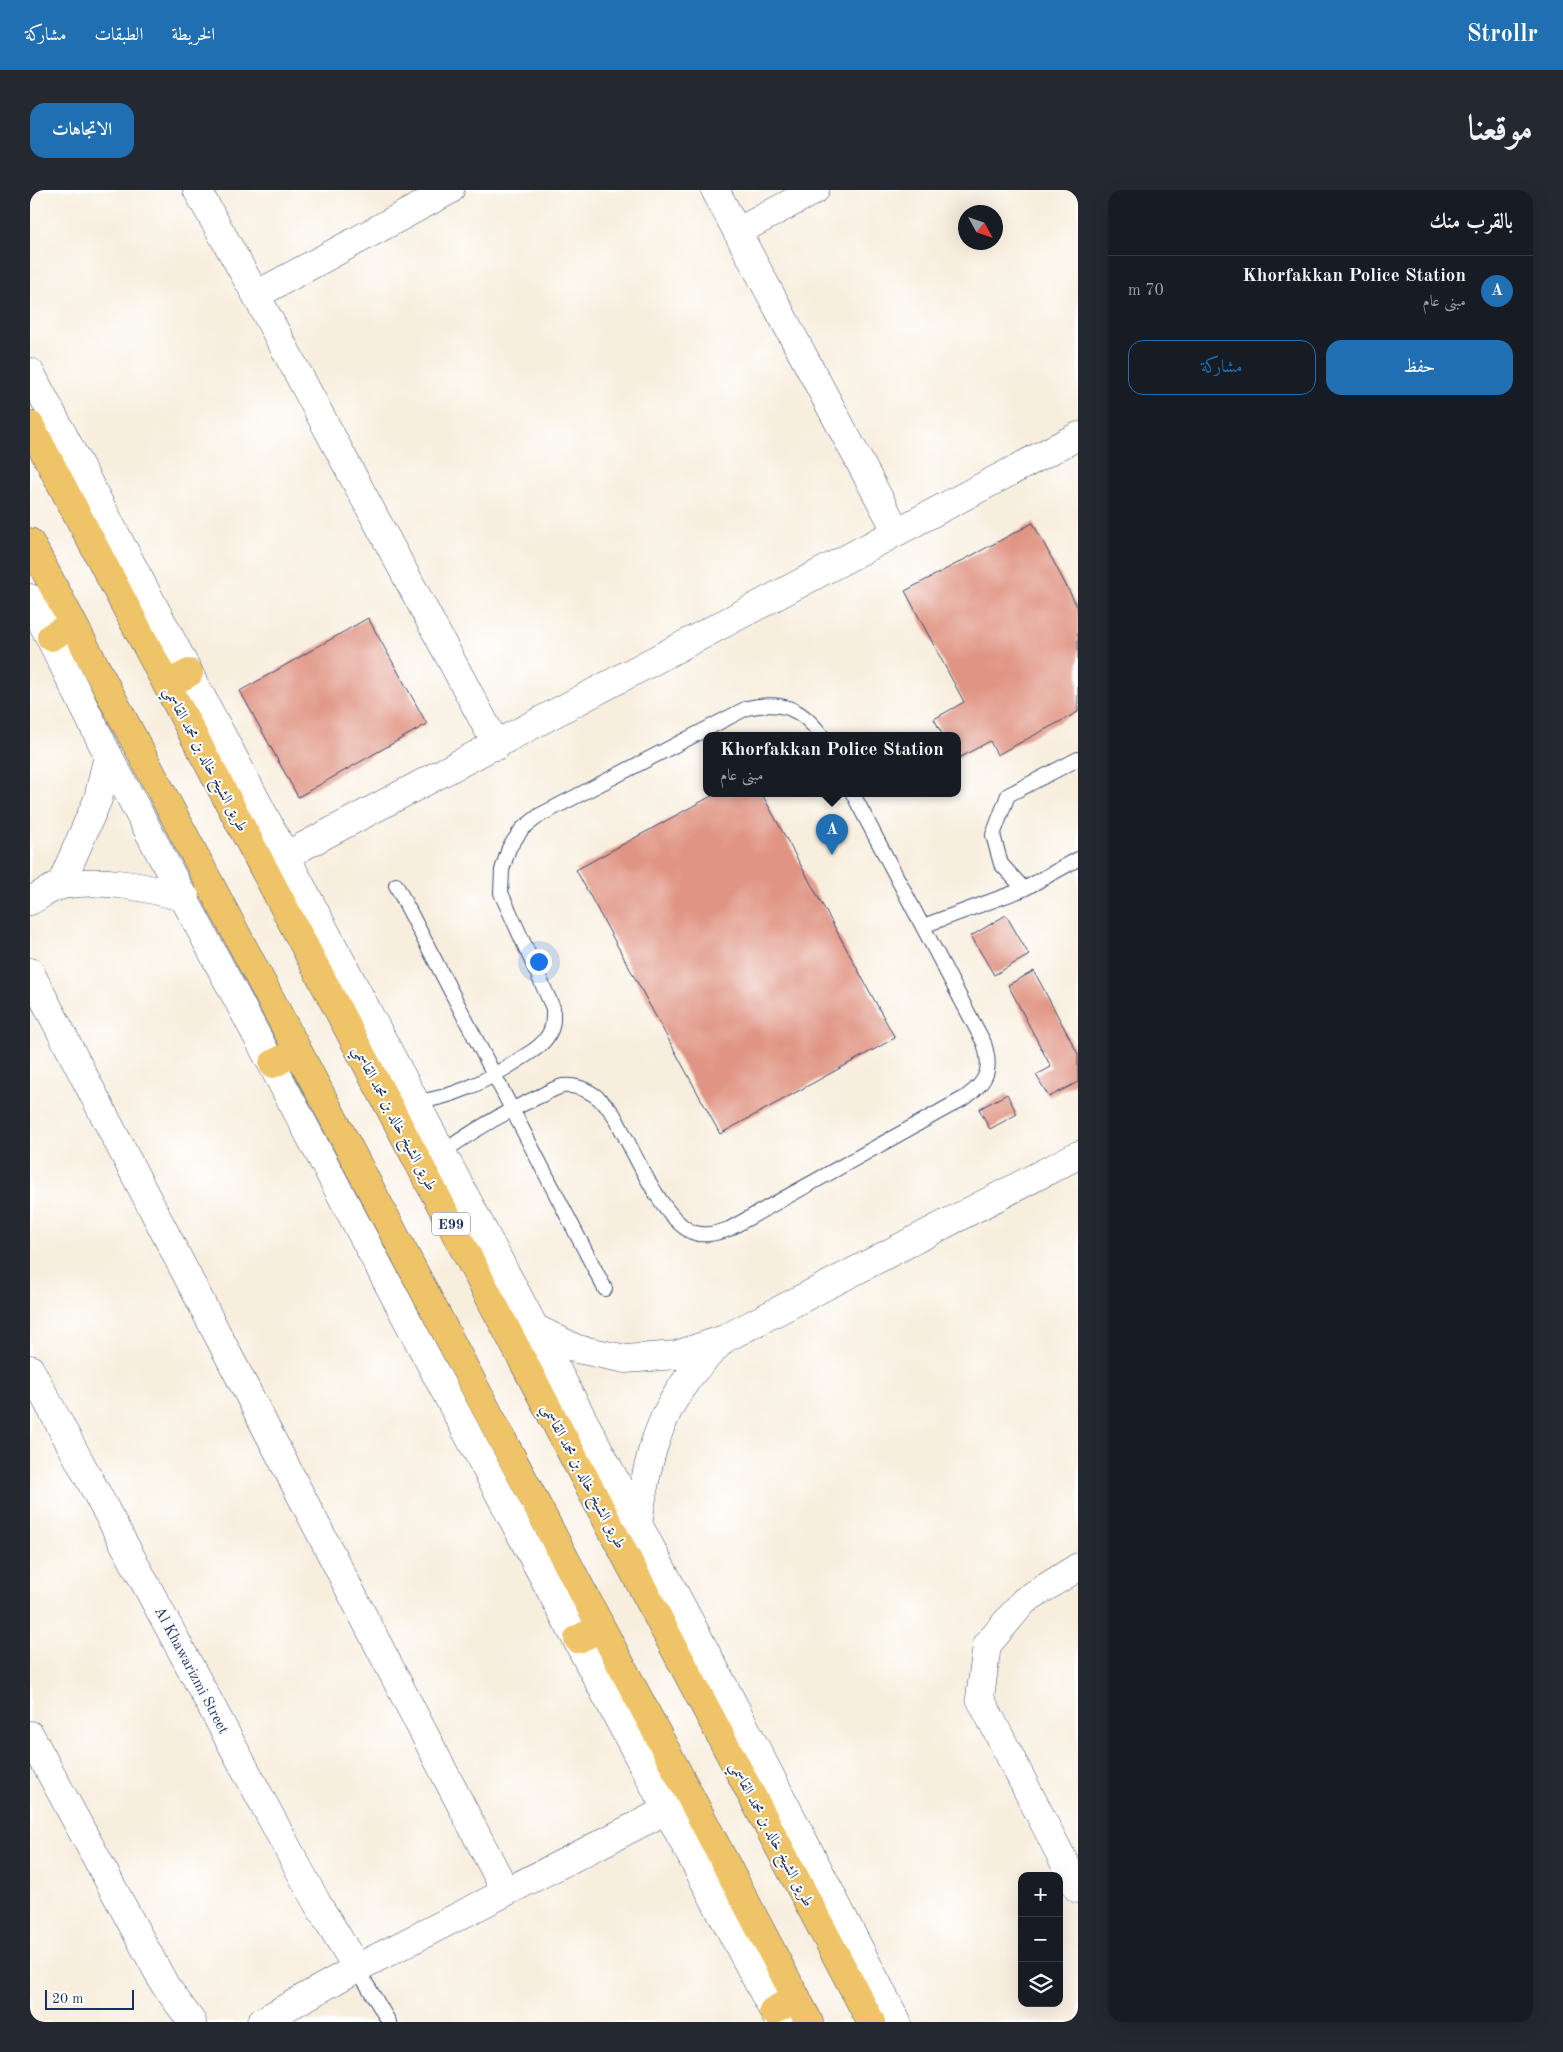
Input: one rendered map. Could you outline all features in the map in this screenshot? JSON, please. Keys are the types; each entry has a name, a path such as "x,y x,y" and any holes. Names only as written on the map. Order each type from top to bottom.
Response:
{"highway":[{"name":"طريق الشيخ خالد بن محمد القاسمي","path":"30,425 178,679 871,2022"},
{"path":"30,542 62,631 297,1051 590,1634 783,2010 809,2022"},
{"path":"273,1064 297,1051"}],"street":[{"path":"197,190 256,295 497,746"},
{"path":"256,295 450,190"},
{"path":"715,190 897,532"},
{"path":"737,232 815,190"},
{"path":"30,372 178,679 285,856 729,1696 897,2022"},
{"path":"285,856 497,746 1078,436"},
{"path":"30,598 62,631 108,755 273,1064 590,1634 667,1810 783,2010"},
{"path":"60,886 98,798 108,755"},
{"path":"30,901 60,886 102,883 136,886 186,898"},
{"path":"30,972 506,1892"},
{"path":"534,1327 577,1349 626,1359 676,1355 724,1339 1078,1155"},
{"path":"638,1525 645,1473 662,1423 688,1378 724,1339"},
{"name":"Al Khawarizmi Street","path":"30,1369 317,1903 357,1968"},
{"path":"1078,1568 1024,1601 987,1645 980,1698 1078,1889"},
{"path":"30,1735 165,1985 192,2022"},
{"path":"261,2022 357,1968 667,1810"}],"lane":[{"path":"414,1102 454,1095 494,1075 543,1043 550,1032 554,1020 553,1008 501,893 502,870 508,848 522,829 540,814 747,708 764,704 783,705 800,713 818,732"},
{"path":"1024,889 1001,864 993,835 1008,795 1078,759"},
{"path":"442,1153 463,1138 512,1110 562,1086 578,1087 593,1093 605,1103 614,1115 666,1210 678,1224 694,1233 712,1234 729,1230 979,1088 987,1074 989,1058 984,1043 855,797"},
{"path":"923,926 1024,889 1078,859"},
{"path":"396,885 605,1289"},
{"path":"357,1968 389,2022"}],"building":[{"path":"1033,523 1078,608 1078,712 997,755 990,741 961,757 961,732 941,732 934,719 964,702 905,591"},
{"path":"368,618 427,724 298,797 240,691"},
{"path":"710,797 764,797 895,1038 720,1134 576,870"},
{"path":"1006,915 1029,955 994,975 971,936"},
{"path":"1034,971 1078,1054 1078,1082 1049,1097 1036,1075 1051,1067 1008,985"},
{"path":"1007,1094 1017,1114 990,1129 979,1109"}],"place":[{"name":"Khorfakkan Police Station","path":"832,855"}]}
